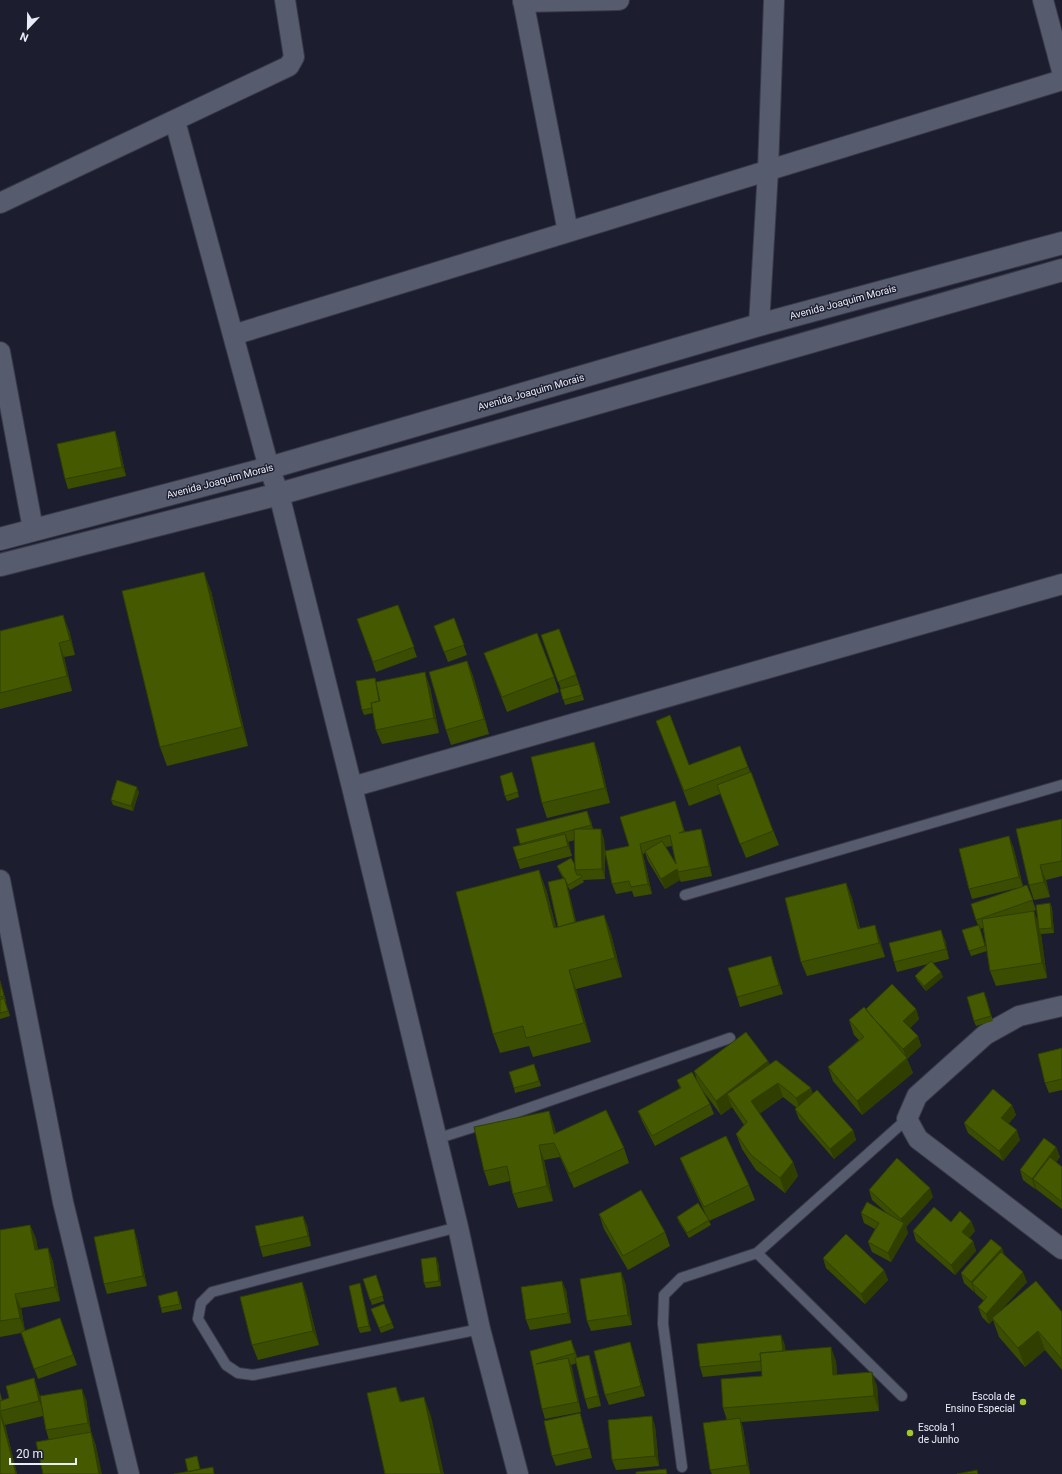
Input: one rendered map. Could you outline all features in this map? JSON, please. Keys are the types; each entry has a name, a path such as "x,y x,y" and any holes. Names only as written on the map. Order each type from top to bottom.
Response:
{"street":[{"path":"0,203 290,66 294,57 285,0"},
{"path":"568,232 523,1 619,0"},
{"path":"759,325 768,170 774,0"},
{"path":"1043,0 1062,70"},
{"path":"233,335 1062,80"},
{"path":"175,121 269,468 279,494 352,787 458,1227 480,1329 518,1474"},
{"name":"Avenida Joaquim Morais","path":"0,538 269,468 759,325 1062,243"},
{"path":"0,565 279,494 1062,270"},
{"path":"0,352 33,529"},
{"path":"352,787 1062,584"},
{"path":"0,880 63,1202 129,1474"},
{"path":"1062,1006 1019,1016 985,1035 917,1096 907,1119 918,1139 1062,1249"}],"lane":[{"path":"685,895 1062,786"},
{"path":"436,1139 730,1038"},
{"path":"682,1466 663,1324 664,1295 681,1278 757,1253 907,1119"},
{"path":"458,1227 212,1292 201,1303 198,1319 226,1365 238,1373 253,1375 480,1329"},
{"path":"757,1253 902,1396"}],"building":[{"path":"115,431 122,467 65,479 57,444"},
{"path":"204,572 242,727 160,747 122,591"},
{"path":"398,605 414,647 373,662 357,619"},
{"path":"63,615 70,640 59,643 67,676 0,693 0,631"},
{"path":"454,618 464,645 444,652 434,626"},
{"path":"559,629 576,675 558,682 541,635"},
{"path":"537,633 554,677 502,697 484,653"},
{"path":"467,661 484,719 446,730 429,672"},
{"path":"425,672 434,718 376,730 371,703 380,701 376,682"},
{"path":"375,678 379,701 371,703 372,708 362,710 356,681"},
{"path":"579,684 582,695 563,700 560,689"},
{"path":"670,715 689,765 740,746 748,767 684,791 656,721"},
{"path":"594,742 605,788 542,803 531,757"},
{"path":"512,772 518,792 505,796 500,776"},
{"path":"751,772 773,831 740,844 717,785"},
{"path":"117,780 137,787 131,806 111,800"},
{"path":"675,801 684,831 679,833 701,829 709,866 678,872 677,869 661,879 645,851 662,841 676,864 670,835 640,844 648,884 631,887 629,881 612,884 605,851 629,846 620,817"},
{"path":"587,811 591,825 520,844 516,829"},
{"path":"1062,819 1062,861 1040,865 1044,882 1029,885 1016,829"},
{"path":"574,829 601,829 602,869 575,870"},
{"path":"565,834 568,846 517,860 513,847"},
{"path":"1009,836 1019,877 969,889 959,849"},
{"path":"571,858 575,865 577,875 581,875 582,877 568,885 557,866"},
{"path":"539,870 554,928 604,915 615,958 569,970 584,1023 526,1038 523,1026 493,1034 456,892"},
{"path":"565,878 575,922 558,927 548,882"},
{"path":"846,883 858,929 875,925 879,943 801,962 785,898"},
{"path":"1027,885 1033,900 976,920 971,904"},
{"path":"1050,903 1052,928 1039,929 1036,905"},
{"path":"1034,911 1042,963 990,971 982,919"},
{"path":"979,925 985,946 969,951 962,930"},
{"path":"941,930 946,949 894,962 889,943"},
{"path":"771,956 779,985 737,997 728,968"},
{"path":"931,961 941,972 924,986 915,976"},
{"path":"0,981 4,996 0,997"},
{"path":"892,984 916,1009 903,1021 918,1036 903,1049 866,1009"},
{"path":"984,992 991,1016 974,1021 967,997"},
{"path":"4,998 8,1011 0,1013 0,1000"},
{"path":"864,1007 907,1058 857,1101 828,1067 864,1037 849,1020"},
{"path":"746,1032 768,1061 716,1101 694,1071"},
{"path":"1062,1048 1062,1079 1045,1083 1038,1054"},
{"path":"776,1060 811,1088 796,1098 778,1083 751,1101 793,1162 780,1178 751,1155 736,1134 747,1122 727,1094"},
{"path":"534,1064 539,1081 514,1088 509,1072"},
{"path":"692,1072 710,1104 652,1136 638,1111 681,1088 677,1080"},
{"path":"993,1089 1012,1105 1001,1118 1017,1130 999,1151 964,1123"},
{"path":"817,1090 853,1130 830,1149 795,1109"},
{"path":"606,1110 624,1148 569,1174 554,1143 539,1145 547,1186 513,1194 507,1166 484,1171 474,1127 549,1111 554,1134"},
{"path":"726,1136 749,1185 704,1207 680,1158"},
{"path":"1044,1138 1056,1147 1032,1179 1020,1170"},
{"path":"1050,1157 1062,1167 1062,1202 1033,1179"},
{"path":"897,1158 930,1188 901,1219 869,1190"},
{"path":"641,1190 665,1232 623,1256 599,1214"},
{"path":"867,1202 904,1223 888,1253 868,1242 879,1223 861,1213"},
{"path":"698,1203 709,1220 687,1233 677,1217"},
{"path":"934,1207 951,1222 960,1211 971,1221 962,1232 973,1241 951,1265 913,1231"},
{"path":"303,1216 308,1236 260,1247 255,1226"},
{"path":"30,1225 35,1250 48,1248 55,1287 15,1294 20,1318 0,1321 0,1230"},
{"path":"134,1229 143,1276 104,1284 94,1237"},
{"path":"846,1234 884,1270 861,1294 823,1258"},
{"path":"991,1239 1002,1248 971,1282 961,1273"},
{"path":"1001,1252 1023,1272 986,1314 978,1307 987,1297 972,1283"},
{"path":"436,1257 439,1281 424,1283 421,1259"},
{"path":"621,1272 628,1315 587,1321 580,1279"},
{"path":"376,1275 383,1296 370,1300 363,1279"},
{"path":"562,1281 568,1313 526,1320 521,1287"},
{"path":"1036,1281 1062,1312 1062,1359 1038,1331 1018,1348 992,1318"},
{"path":"302,1282 313,1331 252,1345 240,1297"},
{"path":"360,1283 369,1326 358,1328 349,1286"},
{"path":"177,1291 180,1304 161,1308 158,1296"},
{"path":"384,1304 392,1323 379,1328 371,1309"},
{"path":"60,1318 73,1355 34,1369 21,1332"},
{"path":"781,1335 783,1351 760,1353 761,1361 700,1367 697,1344"},
{"path":"571,1340 575,1353 536,1364 568,1358 578,1402 542,1409 530,1351"},
{"path":"630,1342 641,1386 605,1395 594,1351"},
{"path":"831,1347 833,1375 872,1372 874,1396 723,1408 721,1379 762,1376 760,1353"},
{"path":"589,1355 598,1396 585,1399 575,1358"},
{"path":"34,1378 39,1401 0,1411 0,1401 9,1398 6,1386"},
{"path":"396,1387 400,1402 424,1397 441,1474 385,1474 367,1393"},
{"path":"82,1389 88,1423 46,1430 40,1396"},
{"path":"0,1412 16,1474 0,1474"},
{"path":"580,1413 589,1448 552,1456 544,1421"},
{"path":"652,1416 655,1456 612,1460 608,1420"},
{"path":"740,1418 747,1465 710,1470 703,1423"},
{"path":"91,1432 99,1474 43,1474 36,1442"},
{"path":"197,1456 200,1469 188,1472 185,1459"},
{"path":"213,1467 214,1474 174,1474"},
{"path":"666,1469 667,1474 636,1474 636,1472"},
{"path":"977,1470 978,1474 957,1474"}],"place":[{"name":"Escola de Ensino Especial","path":"1023,1402"},
{"name":"Escola 1 de Junho","path":"910,1433"}]}
